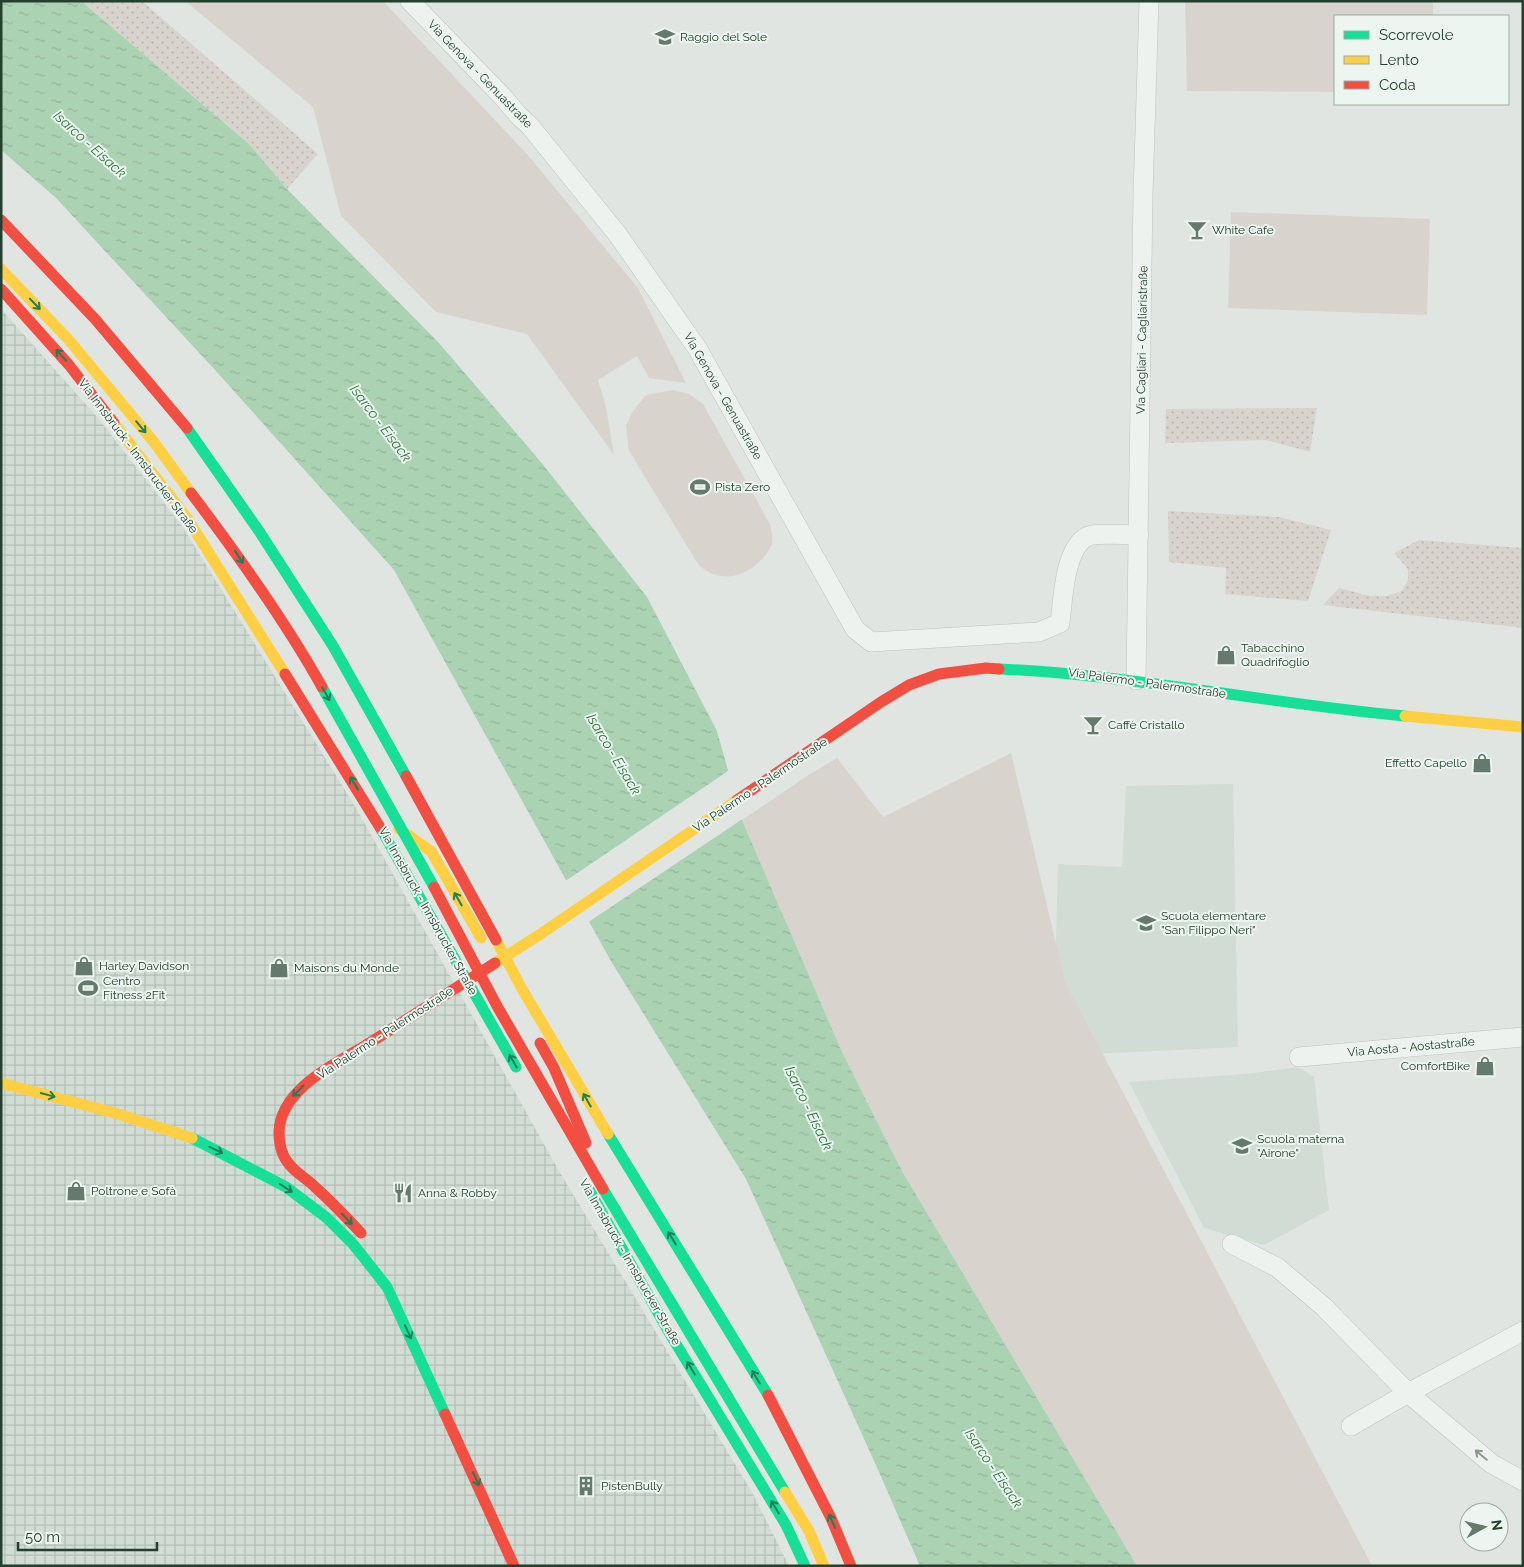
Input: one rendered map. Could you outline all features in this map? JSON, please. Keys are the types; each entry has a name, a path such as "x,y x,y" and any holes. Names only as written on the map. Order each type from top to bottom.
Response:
{"main road":[{"path":"1,220 95,319 182,420 259,531 332,646 461,874 522,989 591,1106 772,1402 831,1518 851,1566"},
{"path":"1,269 68,339 153,441 233,549 307,662 436,890 497,1006 563,1122 808,1531 824,1566"},
{"name":"Via Innsbruck - Innsbrucker Straße","path":"1,289 69,365 187,518 370,809 523,1078"},
{"name":"Via Palermo - Palermostraße","path":"369,1244 313,1184 291,1167 280,1150 278,1133 280,1117 290,1100 301,1087 368,1044 490,955 539,935 909,685 939,674 986,668 1051,671 1136,680 1366,714 1523,727"},
{"path":"370,809 431,851 526,1018"},
{"path":"535,1035 554,1068 586,1143 591,1194"},
{"path":"1,1083 188,1136 286,1187 327,1218 353,1244 387,1288"},
{"name":"Via Innsbruck - Innsbrucker Straße","path":"581,1177 670,1334 786,1525 805,1566"},
{"path":"381,1264 387,1288 514,1566"}],"street":[{"name":"Via Genova - Genuastraße","path":"410,1 530,126 637,261 697,348 855,629 871,642 1039,632 1060,623 1068,564 1077,545 1090,535 1140,535"},
{"name":"Via Cagliari - Cagliaristraße","path":"1136,680 1140,535 1143,195 1149,1"},
{"name":"Via Aosta - Aostastraße","path":"1299,1057 1523,1037"},
{"path":"1232,1244 1278,1268 1324,1307 1408,1393 1492,1464 1523,1481"},
{"path":"1351,1426 1408,1393 1523,1332"}],"shaded area":[{"path":"81,1 142,1 318,154 287,189 250,145"},
{"path":"185,1 383,1 526,153 638,288 686,383 649,378 637,356 598,380 606,407 614,455 527,334 436,312 341,216 313,107"},
{"path":"1185,1 1433,1 1433,15 1334,15 1334,92 1187,91"},
{"path":"1231,212 1430,219 1427,315 1228,308"},
{"path":"1,309 98,418 182,526 356,808 559,1171 753,1494 789,1566 1,1566"},
{"name":"Pista Zero","path":"673,390 689,394 703,404 770,524 772,542 769,551 754,566 738,575 722,576 713,574 698,564 629,451 626,425 633,411 646,395"},
{"path":"1317,408 1310,452 1266,440 1165,443 1166,409"},
{"path":"1168,511 1279,517 1331,530 1308,601 1225,594 1226,568 1169,562"},
{"path":"1419,540 1523,548 1523,628 1323,605 1339,588 1370,596 1387,596 1402,591 1408,580 1408,569 1394,553"},
{"path":"1011,753 1065,982 1372,1566 1137,1566 902,1171 842,1052 742,820 837,758 883,817"},
{"name":"Scuola elementare \"San Filippo Neri\"","path":"1233,784 1238,1047 1092,1054 1055,979 1058,864 1122,867 1126,786"},
{"name":"Scuola materna \"Airone\"","path":"1298,1067 1314,1077 1329,1210 1264,1245 1204,1228 1129,1082 1246,1074"}],"water":[{"name":"Isarco - Eisack","path":"1,1 81,1 250,145 287,189 439,343 541,462 647,597 717,731 742,820 842,1052 902,1171 1137,1566 920,1566 746,1179 612,963 394,570 216,371 56,198 1,150"}],"pier":[{"path":"731,769 744,818 587,923 564,882"}],"traffic: fast":[{"path":"187,428 259,531 333,646 406,776"},
{"path":"999,669 1101,677 1354,711 1405,716"},
{"path":"322,687 434,887"},
{"path":"381,829 516,1067"},
{"path":"608,1134 768,1395"},
{"path":"192,1138 286,1187 327,1218 353,1244 387,1287 445,1414"},
{"path":"588,1188 670,1334 786,1525 805,1566"},
{"path":"603,1189 785,1492"}],"traffic: slow":[{"path":"1,269 68,339 153,441 191,493"},
{"path":"114,423 187,518 285,674"},
{"path":"1405,716 1523,727"},
{"path":"495,963 737,800"},
{"path":"399,829 431,851 481,938"},
{"path":"496,940 522,989 608,1134"},
{"path":"1,1083 115,1113 192,1138"},
{"path":"785,1492 809,1531 824,1566"}],"traffic: jam":[{"path":"1,220 95,319 187,428"},
{"path":"1,289 69,365 114,423"},
{"path":"191,493 260,588 322,687"},
{"path":"737,800 909,685 939,674 986,668 999,669"},
{"path":"285,674 381,829"},
{"path":"406,776 496,940"},
{"path":"434,887 497,1006 603,1189"},
{"path":"368,1044 495,963"},
{"path":"540,1043 554,1068 586,1143"},
{"path":"361,1233 327,1198 289,1164 281,1149 279,1132 282,1117 289,1103 299,1090 326,1069 368,1044"},
{"path":"768,1395 831,1518 851,1566"},
{"path":"445,1414 514,1566"}],"place":[{"name":"Raggio del Sole","path":"665,37"},
{"name":"White Cafe","path":"1197,230"},
{"name":"Pista Zero","path":"700,487"},
{"name":"Tabacchino Quadrifoglio","path":"1226,655"},
{"name":"Caffè Cristallo","path":"1093,725"},
{"name":"Effetto Capello","path":"1482,763"},
{"name":"Scuola elementare \"San Filippo Neri\"","path":"1146,923"},
{"name":"Harley Davidson","path":"84,966"},
{"name":"Maisons du Monde","path":"279,968"},
{"name":"Centro Fitness 2Fit","path":"88,988"},
{"name":"ComfortBike","path":"1485,1066"},
{"name":"Scuola materna \"Airone\"","path":"1242,1146"},
{"name":"Poltrone e Sofà","path":"76,1191"},
{"name":"Anna & Robby","path":"403,1193"},
{"name":"PistenBully","path":"586,1486"}]}
